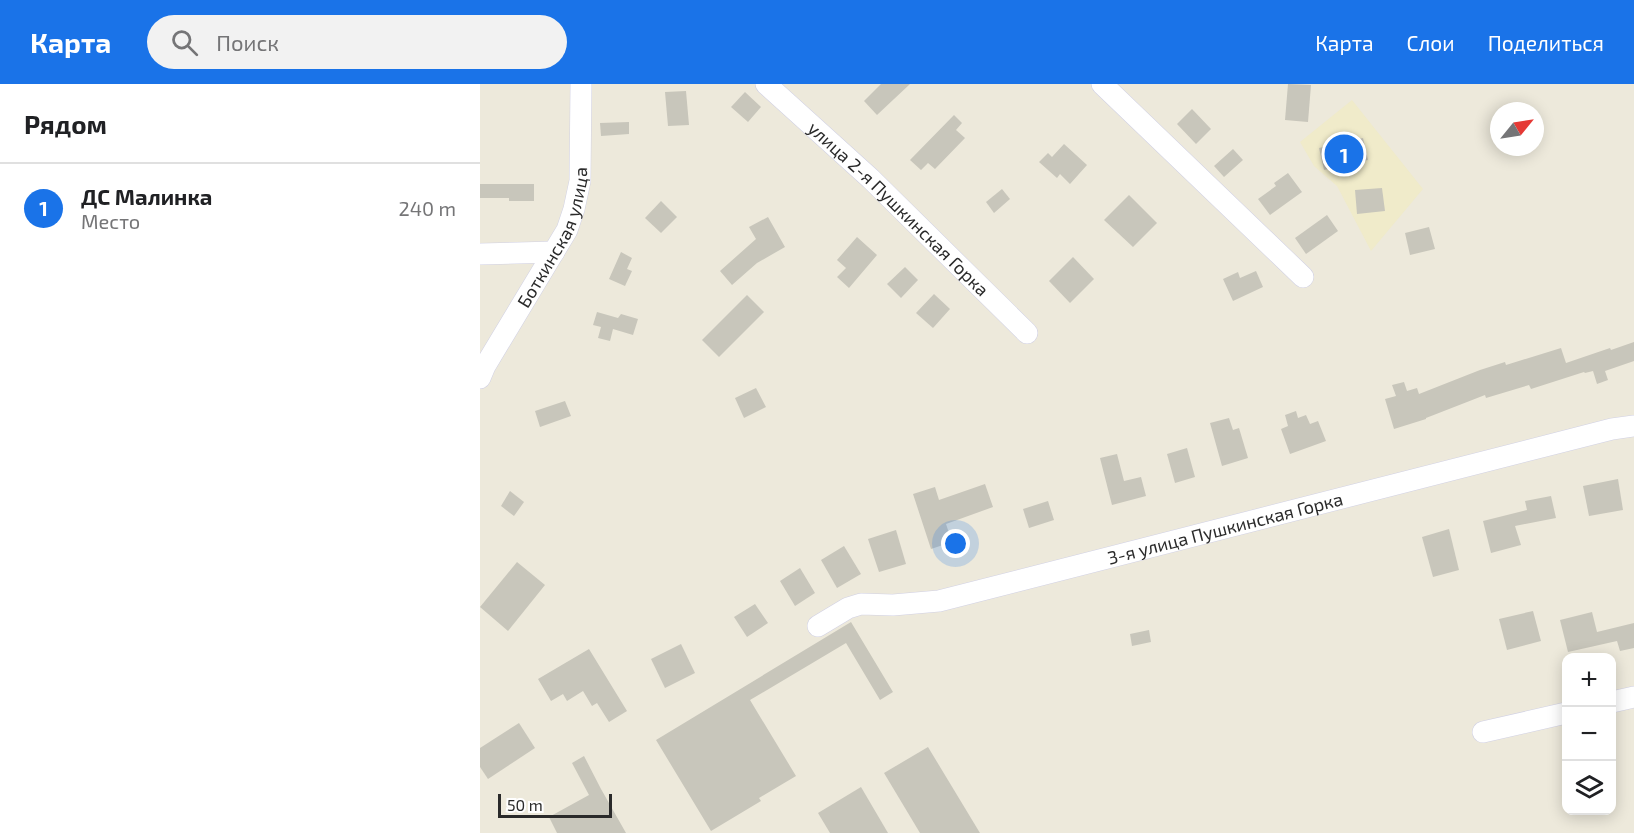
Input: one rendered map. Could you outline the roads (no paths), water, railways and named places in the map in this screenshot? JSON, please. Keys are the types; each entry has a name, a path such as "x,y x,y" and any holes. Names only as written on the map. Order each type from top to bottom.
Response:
{"street":[{"name":"Боткинская улица","path":"480,378 567,230 580,181 581,84"},
{"name":"улица 2-я Пушкинская Горка","path":"766,84 872,179 1028,333"},
{"path":"1102,84 1303,277"},
{"path":"480,254 554,252"},
{"name":"3-я улица Пушкинская Горка","path":"818,626 848,608 861,604 893,605 939,601 1601,432 1634,426"},
{"path":"1616,701 1634,697"},
{"path":"1483,732 1562,714"}],"place":[{"name":"ДС Малинка","path":"1344,154"}]}
